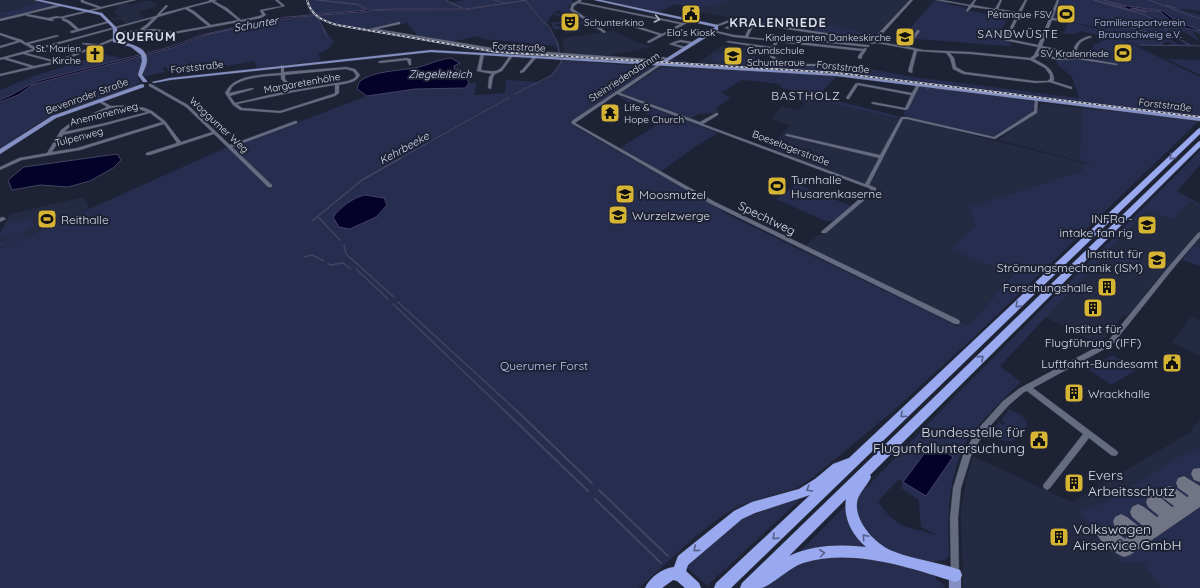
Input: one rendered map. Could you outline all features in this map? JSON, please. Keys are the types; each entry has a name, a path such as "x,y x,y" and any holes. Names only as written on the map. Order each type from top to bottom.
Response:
{"highway":[{"path":"722,588 1200,130"},
{"path":"747,588 1200,143"},
{"path":"678,573 683,561 738,515 752,508 802,493 819,483 836,468 854,461"},
{"path":"876,461 854,494 852,512 858,528 866,539 896,560"},
{"path":"751,588 789,563 812,554 831,552 848,552 896,560 955,582"},
{"path":"652,588 668,574 678,573 684,576 694,588"}],"main road":[{"path":"36,0 102,15 115,28 115,37"},
{"path":"596,0 691,20 717,29"},
{"name":"Steinriedendamm","path":"659,65 717,29"},
{"name":"Bevenroder Straße","path":"0,152 49,119 147,83 140,76 145,59 143,55 134,46 117,42 115,37"},
{"name":"Forststraße","path":"147,83 282,66 387,58 428,51 828,74 1200,119"}],"street":[{"path":"83,0 82,1 99,8"},
{"path":"81,9 112,6 135,0"},
{"path":"1,58 213,0 240,20"},
{"path":"0,75 56,62 115,37 138,31 155,30 169,33 263,16 261,11 284,6 276,0"},
{"path":"860,58 860,56 873,41 912,0"},
{"path":"937,0 945,0 1066,22"},
{"path":"967,11 975,0"},
{"path":"993,15 1001,0"},
{"path":"1026,0 1006,40 1073,53 1078,42 1090,37"},
{"path":"1031,59 1037,55 1058,0"},
{"path":"604,32 571,9 572,6 580,1 610,9 683,24"},
{"path":"0,20 61,5"},
{"path":"610,9 618,5"},
{"path":"138,31 149,24 167,6"},
{"path":"24,14 55,21 99,8"},
{"path":"185,8 210,26"},
{"path":"62,19 69,22 78,30"},
{"path":"649,42 691,20"},
{"path":"717,29 733,20 873,41 916,50 1031,59 1043,65 1050,71 1053,78 1048,82"},
{"path":"72,32 109,22"},
{"path":"399,23 372,29 450,43 523,52 650,60 663,58 669,59"},
{"path":"149,24 155,30"},
{"path":"628,24 662,35"},
{"path":"727,28 734,24 752,24"},
{"path":"746,37 752,24"},
{"path":"717,29 746,37 845,52 847,49 865,50"},
{"path":"907,48 918,31"},
{"path":"1,35 21,41 36,49"},
{"path":"26,44 57,36"},
{"path":"832,66 782,61 772,56 776,42 781,37 827,42 865,50"},
{"path":"0,47 21,41"},
{"name":"Steinriedendamm","path":"685,48 671,44 680,41 693,43"},
{"path":"728,42 774,48"},
{"path":"825,48 827,42"},
{"path":"84,44 96,46"},
{"path":"911,72 916,50"},
{"path":"948,52 952,58 954,68 964,73 1035,82 1048,82 1072,88"},
{"path":"22,53 56,62"},
{"name":"Forststraße","path":"482,54 479,72 494,73"},
{"path":"1037,55 1062,59 1077,58 1116,64"},
{"path":"490,88 491,77 494,73 501,70 511,56"},
{"path":"521,72 535,57"},
{"path":"1,58 36,67"},
{"path":"380,62 387,58 409,59 410,64"},
{"name":"Steinriedendamm","path":"573,122 659,65"},
{"path":"282,66 282,74 287,85 294,91"},
{"name":"Margaretenhöhe","path":"234,104 294,91 337,84 354,80 358,75 354,70 349,68 259,76 241,81 230,87 228,94 252,89"},
{"name":"Waggumer Weg","path":"147,83 187,106 270,186"},
{"path":"228,94 238,108 247,110 282,111 334,95 337,93 337,84"},
{"path":"848,98 858,84 914,94"},
{"path":"873,103 906,109 918,85"},
{"name":"Boeselagerstraße","path":"617,93 866,186"},
{"path":"824,232 874,189 866,186 902,118 995,138 1036,112 1037,99"},
{"path":"100,100 110,107"},
{"path":"49,154 62,134 70,125 110,107 121,105 131,106 151,112 164,123 180,144"},
{"name":"Anemonenweg","path":"62,134 151,112"},
{"path":"700,124 717,114"},
{"path":"230,147 296,122"},
{"name":"Spechtweg","path":"573,122 713,204 957,322"},
{"name":"Tulpenweg","path":"0,169 21,159 78,149 164,123"},
{"path":"148,154 214,133"},
{"path":"787,135 882,157"},
{"path":"955,582 955,510 958,484 967,455 980,432 993,416 1014,396 1027,387 1110,343 1200,234"},
{"path":"1027,387 1114,453"},
{"path":"1047,486 1088,433"}],"shaded area":[{"path":"0,0 31,0 41,2 10,11 0,12"},
{"path":"306,0 310,0 310,6 316,15 332,23 356,29 476,48 541,56 461,50 463,48 338,26 313,16 306,6"},
{"path":"603,0 910,0 877,34 793,19 780,27 695,11 699,8 675,4 659,12"},
{"path":"151,1 158,5 156,5 157,7 138,12 146,19 126,24 121,19 113,21 110,18 119,17 114,10 119,9 116,6 125,3 129,5"},
{"path":"613,31 637,42 653,47 610,55 565,55 561,38"},
{"path":"722,46 745,48 746,46 772,49 768,56 756,57 753,66 849,73 1200,118 836,73 565,57 711,64 698,63"},
{"path":"817,100 899,119 912,120 1084,163 1081,171 969,207 976,225 952,250 1013,273 969,325 864,276 805,246 817,236 826,233 877,189 770,148 790,125 772,119 782,106 799,110 806,103"},
{"path":"1042,103 1084,109 1080,161 998,140 1036,113"},
{"path":"84,197 89,209 0,249 0,232 10,214"},
{"path":"1189,202 1200,206 1200,247 1188,243 1127,316 1124,315 1104,339 1097,344 1045,317 1147,210 1173,220"},
{"path":"1192,317 1200,320 1200,356 1172,342 1189,318"},
{"path":"1200,419 1200,588 963,588 961,510 966,481 973,456 1072,502 1189,433"}],"green space":[{"path":"309,0 444,0 463,9 393,9 315,15 310,6"},
{"path":"464,0 521,0 465,9 451,3"},
{"path":"527,0 571,0 574,3 566,8 570,8 579,16 571,19 569,17 555,15 556,13 567,16 571,14 558,11 553,14 550,19 547,25 559,44 561,54 558,54 557,46 483,39 478,36 451,42 419,37 407,23 360,30 340,26 316,15 393,10 461,11"},
{"path":"603,0 726,0 717,5 703,6 699,8 675,4 659,12"},
{"path":"935,0 968,8 966,10 994,15 996,12 1010,15 997,38 1010,42 1012,45 1008,46 915,39 920,31 915,30 913,33 907,32"},
{"name":"Familiensportverein Braunschweig e.V.","path":"1060,0 1103,0 1120,6 1161,12 1171,22 1186,28 1200,31 1200,34 1192,31 1200,41 1186,33 1180,32 1156,35 1160,41 1169,39 1178,44 1185,44 1179,39 1190,44 1200,46 1166,45 1172,44 1169,41 1162,44 1164,46 1138,46 1097,27 1058,20 1058,18 1053,17"},
{"path":"1107,0 1200,0 1200,11 1181,10 1200,15 1200,30 1177,22 1163,11 1127,6"},
{"path":"41,2 55,6 0,19 0,12 10,11"},
{"path":"576,11 600,20 608,21 621,18 627,19 621,22 627,24 621,27 609,26 615,30 612,31 614,30 595,24"},
{"path":"313,16 322,24 334,42 328,49 318,54 321,61 257,68 254,61 227,66 218,60 169,72 166,68 167,67 162,68 165,72 138,78 140,82 136,85 70,109 60,103 48,107 57,113 37,124 0,149 0,103 14,97 32,85 172,48 206,35 265,22"},
{"path":"792,19 877,34 872,39 868,40 812,32 817,26"},
{"path":"564,21 562,22 563,24 554,24 561,28 564,27 561,26 564,25 575,27 570,25 585,21 600,31 579,24 575,25 581,27 578,27 580,31 565,33 562,29 554,29 551,23"},
{"path":"1068,22 1103,30 1200,77 1200,117 849,73 706,63 775,67 776,64 832,68 832,70 843,71 850,65 913,77 1079,98 1072,77 1056,63 1058,56 1084,59 1090,54 1094,45 1108,38 1081,31 1074,34 1063,34"},
{"path":"712,53 743,55 745,58 754,58 752,65 712,62 714,57 711,56"},
{"path":"103,54 124,59 38,81 0,100 0,90 31,77"},
{"path":"672,59 697,63 670,61"},
{"path":"1167,59 1200,60 1200,75"},
{"name":"Querumer Forst","path":"560,60 652,67 569,123 729,215 957,326 961,322 969,325 1013,274 951,250 976,225 969,207 1081,171 1084,163 1095,165 1080,161 1082,108 1200,120 975,336 891,413 811,479 797,488 739,506 725,514 696,536 639,588 0,588 0,249 225,148 232,147 367,96 415,89 445,89 467,86 469,83 477,83 474,95 505,93 506,80 540,82 550,76","holes":["365,195 375,196 385,208 376,217 350,229 337,211 354,199"]},
{"path":"661,67 806,73 837,76 818,96 898,116 899,119 817,100 806,103 797,101 800,97 795,94 796,91 782,88 779,84 743,80 721,93 731,98 716,108 718,110 715,113 699,114 689,119 621,93"},
{"path":"922,86 1033,100 1035,105 1031,114 996,137 989,137 903,115"},
{"path":"616,96 718,133 698,145 660,172 620,148 663,121 638,110 639,107"},
{"path":"1200,151 1200,165 1177,191 1200,204 1200,206 1189,202 1173,220 1147,210 1000,366 1021,382 971,434 961,452 956,466 950,495 948,525 949,555 947,559 935,562 936,579 942,583 945,588 764,588 849,502 859,495 957,394","holes":["899,479 903,482 901,488 919,500 921,527 937,535 910,528 896,522 890,517 878,501"]},
{"path":"797,184 851,206 833,221 825,221 776,199"},
{"path":"29,218 32,219 34,226 14,236 5,238 1,237 0,233 6,223"},
{"path":"22,233 27,237 0,248 0,242"},
{"path":"1194,245 1200,247 1200,266 1182,260"},
{"path":"1120,252 1148,264 1141,272 1112,260"},
{"path":"1113,355 1136,370 1111,385 1087,368"},
{"path":"1009,409 1022,415 1027,424 1019,437 1015,440 1005,441 987,433 999,422 1004,425 1005,423 1001,420"},
{"path":"1200,447 1200,588 1161,588 1143,562 1122,562 1081,515 1081,511 1110,500 1184,454"},
{"path":"806,494 707,586 685,566 728,529 745,518"}],"water":[{"path":"317,0 359,4 368,10 463,9 445,0 465,9 527,0 465,10 384,10 298,17 265,22 206,35 172,48 38,83 32,85 18,95 0,102 0,100 38,81 170,47 202,35 287,17 366,10 359,5"},
{"path":"1094,0 1122,7 1126,7 1103,0 1127,6 1163,11 1177,22 1200,31 1186,28 1171,21 1161,12 1131,8 1146,12 1117,7"},
{"name":"Ziegeleiteich","path":"451,58 460,63 454,66 454,69 460,70 461,74 466,77 469,83 465,88 415,89 367,96 357,89 359,82 370,76 385,72 419,67"},
{"path":"117,154 121,160 113,168 90,181 68,187 40,185 12,190 8,180 24,167"},
{"path":"365,195 384,198 387,205 376,217 350,229 339,227 333,217 347,203"},
{"path":"930,446 936,446 953,457 926,496 903,482"}],"waterway":[{"name":"Schunter","path":"494,0 505,3"},
{"name":"Kehrbeeke","path":"525,0 543,22 549,26 557,42 559,53"},
{"name":"Schunter","path":"1093,0 1145,15 1159,23 1167,30"},
{"path":"1149,0 1200,19"},
{"path":"1166,5 1176,8"},
{"path":"314,15 319,20 327,36"},
{"path":"1125,26 1146,32"},
{"path":"1148,33 1153,35"},
{"path":"1172,34 1178,38"},
{"path":"1154,35 1162,44"},
{"path":"1179,39 1190,45"},
{"path":"1140,45 1200,46"},
{"name":"Kehrbeeke","path":"515,94 552,75 562,62 561,60"},
{"path":"935,89 943,89"},
{"path":"945,90 958,91"},
{"name":"Kehrbeeke","path":"399,159 510,97"},
{"name":"Kehrbeeke","path":"312,221 362,180 401,158"},
{"path":"318,217 340,240"},
{"path":"344,245 346,254 394,297"},
{"path":"304,257 312,255 324,261"},
{"path":"328,263 330,265 343,263 351,269"},
{"path":"356,269 388,299"},
{"path":"398,302 517,411"},
{"path":"393,304 505,411"},
{"path":"504,410 588,491"},
{"path":"516,410 592,483"},
{"path":"599,490 668,556"},
{"path":"595,499 661,563"}],"taxiway":[{"path":"1184,483 1200,495"},
{"path":"1169,493 1187,507"},
{"path":"1187,507 1200,498"},
{"path":"1154,502 1172,517"},
{"path":"1172,517 1187,507"},
{"path":"1138,512 1157,527"},
{"path":"1157,527 1172,517"},
{"path":"1121,522 1140,538"},
{"path":"1105,533 1124,549 1157,527"}],"railway":[{"path":"307,0 311,10 318,17 337,25 497,52 838,73 1200,117"}],"place":[{"name":"Ela‘s Kiosk","path":"691,14"},
{"name":"Pétanque FSV","path":"1066,14"},
{"name":"Schunterkino","path":"570,22"},
{"name":"Kindergarten Dankeskirche","path":"905,37"},
{"name":"SV Kralenriede","path":"1123,53"},
{"name":"St. Marien Kirche","path":"95,54"},
{"name":"Grundschule Schunteraue","path":"733,56"},
{"name":"Life & Hope Church","path":"610,113"},
{"name":"Turnhalle Husarenkaserne","path":"777,186"},
{"name":"Moosmutzel","path":"625,194"},
{"name":"Wurzelzwerge","path":"618,215"},
{"name":"Reithalle","path":"47,219"},
{"name":"INFRa - intake fan rig","path":"1147,225"},
{"name":"Institut für Strömungsmechanik (ISM)","path":"1157,260"},
{"name":"Forschungshalle","path":"1107,287"},
{"name":"Institut für Flugführung (IFF)","path":"1093,308"},
{"name":"Luftfahrt-Bundesamt","path":"1172,363"},
{"name":"Wrackhalle","path":"1074,393"},
{"name":"Bundesstelle für Flugunfalluntersuchung","path":"1039,440"},
{"name":"Evers Arbeitsschutz","path":"1074,483"},
{"name":"Volkswagen Airservice GmbH","path":"1059,537"}],"district":[{"name":"KRALENRIEDE","path":"778,22"},
{"name":"SANDWÜSTE","path":"1018,33"},
{"name":"QUERUM","path":"146,36"},
{"name":"BASTHOLZ","path":"806,95"}]}
